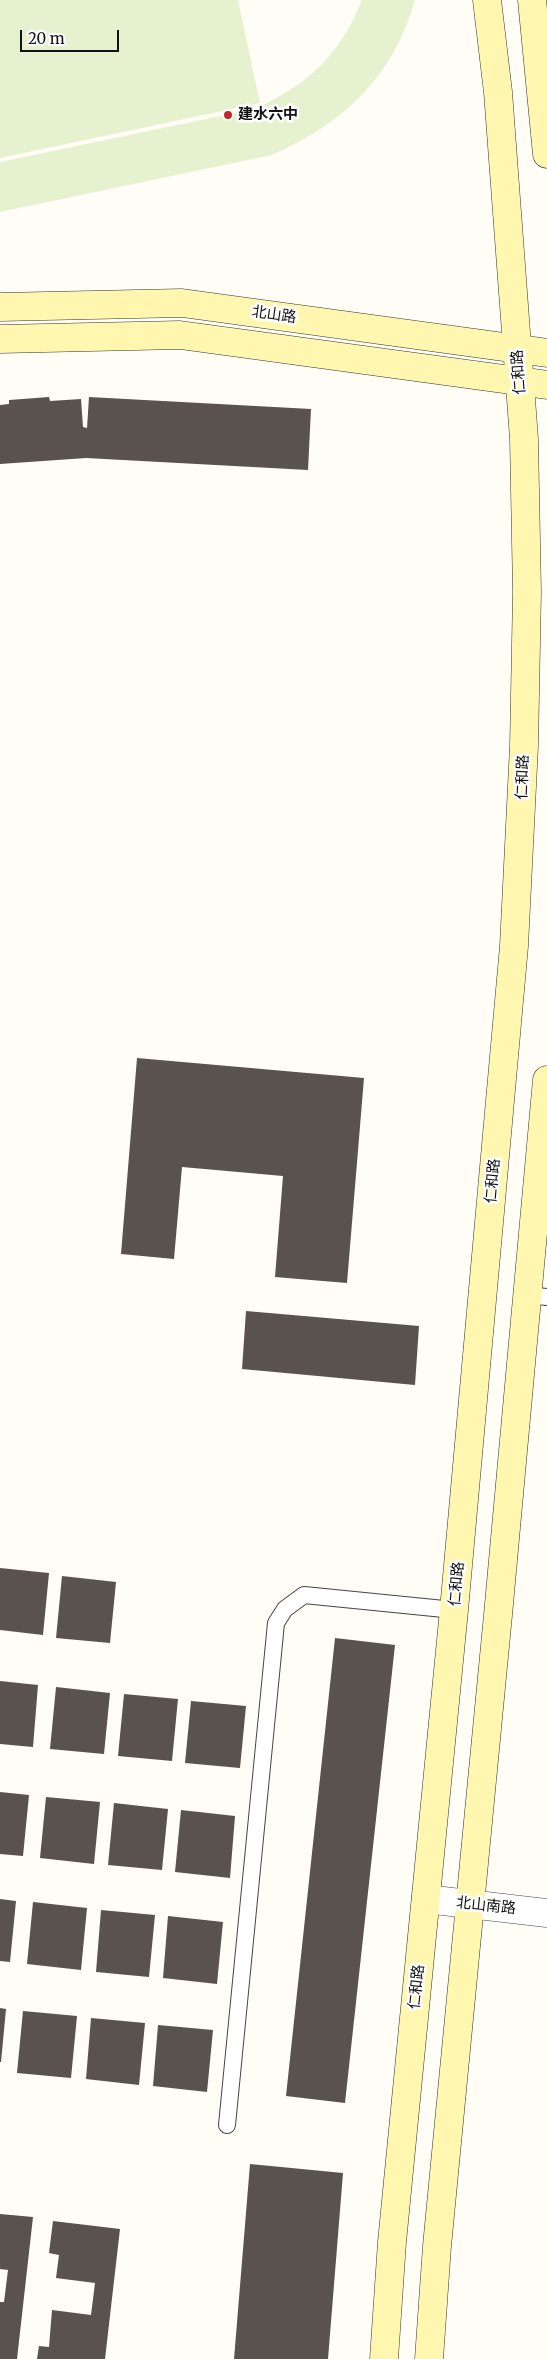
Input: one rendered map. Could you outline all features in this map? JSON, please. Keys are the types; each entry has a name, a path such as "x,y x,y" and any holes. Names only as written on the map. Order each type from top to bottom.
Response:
{"main road":[{"name":"仁和路","path":"384,2359 392,2242 454,1610 514,946 520,846 527,592 524,439 498,92 487,0"},
{"path":"532,0 547,154"},
{"name":"北山路","path":"0,307 182,303 547,353"},
{"path":"0,339 180,335 547,385"},
{"path":"429,2359 437,2246 470,1904 537,1296 547,1080"}],"street":[{"name":"北山南路","path":"426,1900 547,1913"}],"lane":[{"path":"227,2125 276,1622 286,1609 304,1594 454,1610"}],"green space":[{"path":"0,0 238,0 260,103 0,158"},
{"path":"362,0 415,0 406,27 394,52 379,74 343,112 298,143 272,155 0,212 0,162 254,109 291,90 320,66 343,37"}],"building":[{"path":"49,397 50,401 81,399 83,427 87,428 89,397 311,409 308,470 86,458 0,464 0,405 9,404 9,400"},
{"path":"137,1058 364,1078 347,1283 275,1277 283,1176 182,1167 174,1259 121,1254"},
{"path":"246,1311 419,1326 415,1385 242,1369"},
{"path":"0,1568 49,1573 43,1635 0,1630"},
{"path":"62,1576 116,1582 110,1643 56,1638"},
{"path":"335,1638 395,1645 345,2103 286,2096"},
{"path":"0,1681 38,1685 33,1747 0,1744"},
{"path":"56,1687 110,1693 104,1754 50,1749"},
{"path":"124,1694 178,1699 172,1761 118,1756"},
{"path":"191,1701 246,1706 240,1768 185,1763"},
{"path":"0,1792 29,1795 23,1856 0,1854"},
{"path":"46,1797 100,1802 94,1864 40,1858"},
{"path":"114,1803 168,1809 162,1870 108,1865"},
{"path":"181,1810 235,1816 230,1878 175,1872"},
{"path":"0,1899 16,1901 10,1962 0,1961"},
{"path":"33,1902 87,1908 81,1970 27,1964"},
{"path":"101,1910 155,1915 149,1977 96,1972"},
{"path":"168,1916 223,1922 217,1984 163,1978"},
{"path":"0,2008 6,2009 1,2062 0,2062"},
{"path":"23,2011 77,2016 71,2078 17,2073"},
{"path":"91,2018 145,2023 139,2085 86,2079"},
{"path":"158,2025 213,2030 207,2092 153,2086"},
{"path":"250,2164 343,2173 328,2359 234,2359"},
{"path":"0,2214 33,2217 17,2359 0,2359 0,2302 4,2302 8,2270 0,2269"},
{"path":"53,2221 120,2229 105,2359 37,2359 39,2346 49,2347 52,2310 91,2315 95,2283 56,2278 59,2255 49,2253"}],"place":[{"name":"建水六中","path":"228,115"}]}
